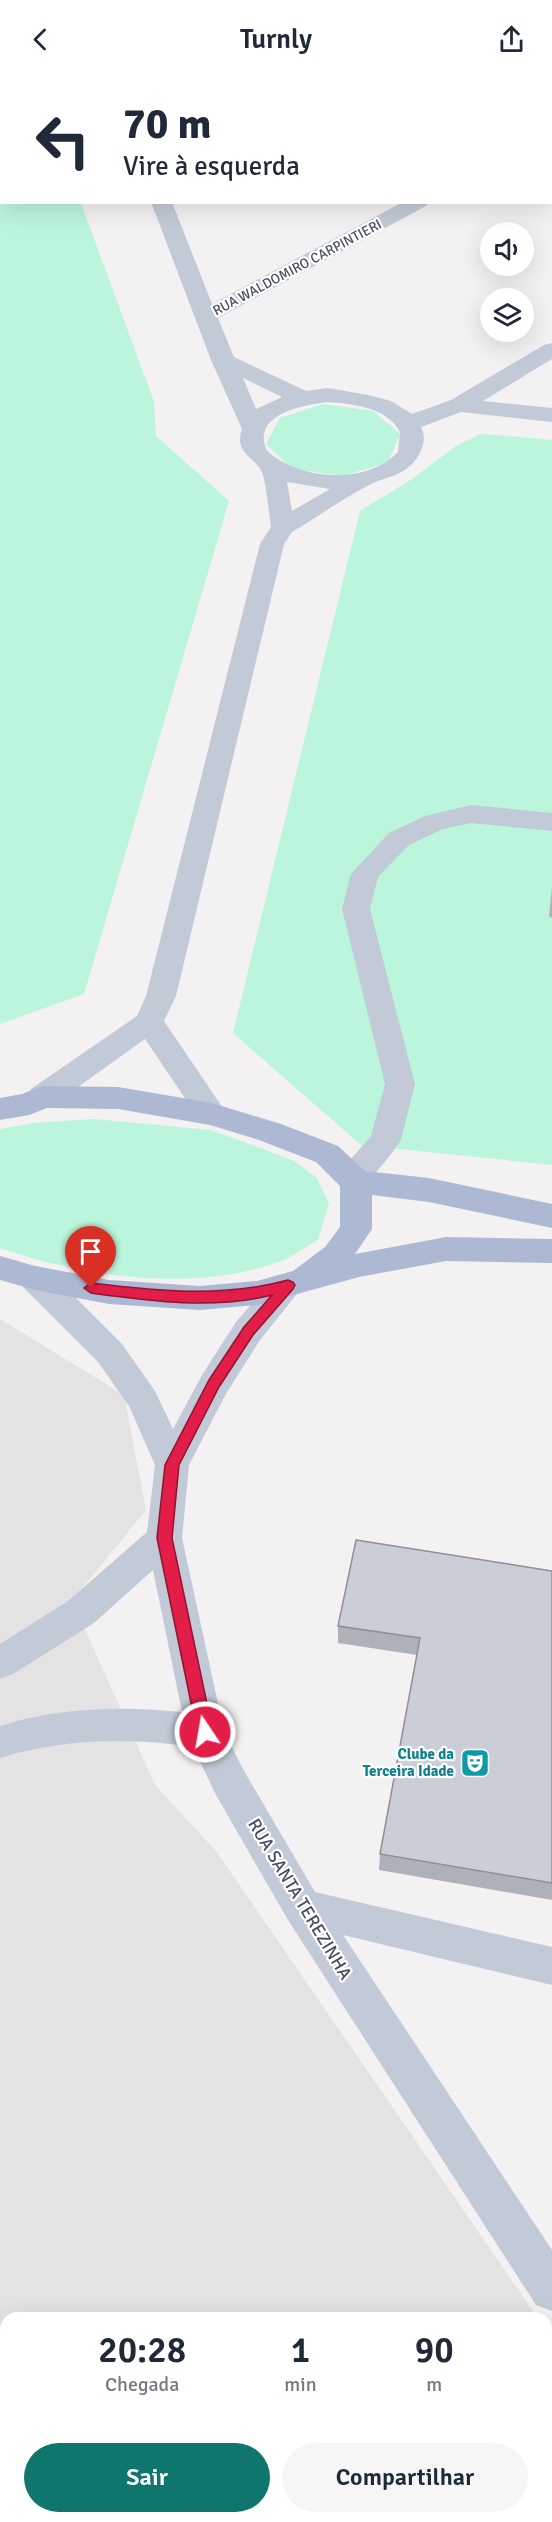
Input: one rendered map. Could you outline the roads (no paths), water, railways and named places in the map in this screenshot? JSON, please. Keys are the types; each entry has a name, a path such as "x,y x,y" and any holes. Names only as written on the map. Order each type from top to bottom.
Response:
{"main road":[{"path":"0,1109 29,1104 42,1097 118,1098 212,1114 270,1132 327,1155 354,1179 429,1190 552,1216"},
{"path":"296,1283 336,1256 356,1229 354,1179"},
{"path":"0,1268 35,1278 110,1292 200,1298 257,1293 359,1264 446,1249 552,1251"}],"street":[{"path":"162,204 207,315 222,360 254,428"},
{"name":"RUA WALDOMIRO CARPINTIERI","path":"207,315 415,204"},
{"path":"408,424 459,405 552,350"},
{"path":"222,360 302,398"},
{"path":"42,1097 148,1022 161,996 272,544 283,527 365,478 400,462 410,451 413,438 408,424 396,412 377,403 353,397 328,395 302,398 280,405 264,416 254,428 252,442 258,455 272,467 292,476 317,481 341,482 365,478"},
{"path":"459,405 552,415"},
{"path":"272,467 283,527"},
{"path":"354,1179 385,1140 400,1084 356,909 365,874 399,839 435,822 471,814 552,822"},
{"path":"148,1022 212,1114"},
{"path":"35,1278 111,1353 143,1400 172,1465"},
{"name":"RUA SANTA TEREZINHA","path":"296,1283 248,1331 220,1375 172,1465 164,1538 205,1732 230,1783 302,1907 552,2289"},
{"path":"0,1663 81,1612 164,1538"},
{"path":"0,1742 69,1727 179,1727 205,1732"},
{"path":"302,1907 552,1966"}],"place":[{"name":"Clube da Terceira Idade","path":"475,1763"}]}
